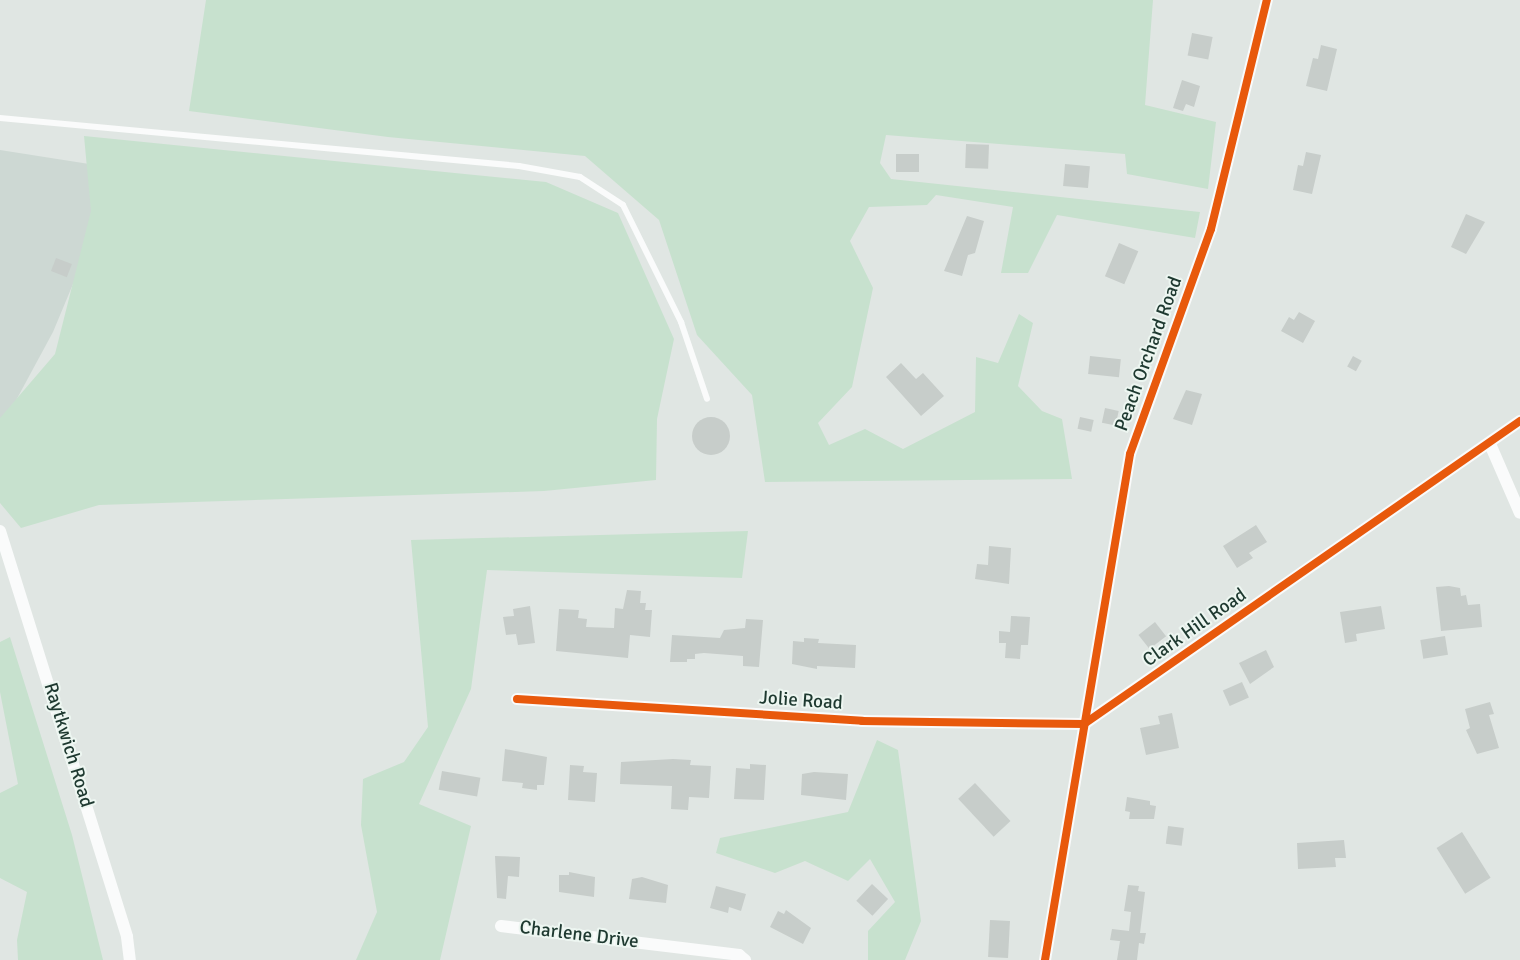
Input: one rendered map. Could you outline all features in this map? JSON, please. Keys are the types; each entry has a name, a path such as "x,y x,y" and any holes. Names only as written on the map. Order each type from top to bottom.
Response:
{"street":[{"name":"Peach Orchard Road","path":"1084,724 1130,454 1211,229 1267,0"},
{"name":"Clark Hill Road","path":"1084,724 1490,444 1520,421"},
{"path":"1490,444 1520,513"},
{"name":"Raytkwich Road","path":"0,531 127,937 130,960"},
{"name":"Jolie Road","path":"517,699 862,721 1084,724"},
{"path":"1045,960 1084,724"},
{"name":"Charlene Drive","path":"501,926 729,954 745,960"}],"lane":[{"path":"0,118 510,165 580,177 623,206 681,322 707,399"}],"shaded area":[{"path":"0,150 121,169 53,332 0,430"}],"green space":[{"path":"206,0 1153,0 1145,105 1216,122 1208,189 1127,174 1125,154 886,135 880,163 891,179 1200,212 1195,238 1057,215 1028,273 1001,273 1013,207 936,195 927,205 869,207 850,241 873,288 852,387 818,423 829,445 865,429 903,449 975,412 976,357 998,363 1019,314 1033,323 1018,386 1042,411 1062,419 1072,479 765,482 752,395 697,335 659,220 585,156 388,137 189,111"},
{"path":"84,136 546,182 618,213 674,339 657,419 656,480 544,491 99,505 21,528 0,503 0,418 55,354 91,211"},
{"path":"748,531 742,578 487,570 471,689 419,804 471,826 440,960 356,960 377,912 361,825 363,779 404,762 428,727 411,540"},
{"path":"10,637 72,835 103,960 18,960 17,940 27,892 0,878 0,793 18,784 0,692 0,642"},
{"path":"877,740 898,750 921,921 905,960 868,960 868,931 895,902 870,859 848,881 805,861 775,873 716,853 720,838 848,812"}],"building":[{"path":"1192,33 1213,37 1208,60 1188,56"},
{"path":"1321,45 1337,49 1327,91 1306,86 1313,58 1318,59"},
{"path":"1182,80 1200,86 1194,107 1186,104 1183,111 1173,108"},
{"path":"966,144 989,145 988,169 965,168"},
{"path":"1306,152 1321,155 1312,194 1293,190 1298,165 1303,166"},
{"path":"896,154 919,154 919,172 896,172"},
{"path":"1065,164 1090,166 1088,188 1063,186"},
{"path":"1466,214 1485,222 1466,254 1451,247"},
{"path":"967,216 984,221 975,253 968,255 962,276 944,271"},
{"path":"1119,243 1138,251 1124,284 1105,276"},
{"path":"56,258 72,264 67,277 51,271"},
{"path":"1299,312 1315,321 1303,343 1281,331 1289,317 1294,320"},
{"path":"1090,356 1121,359 1119,377 1088,374"},
{"path":"1353,356 1362,361 1356,371 1347,366"},
{"path":"901,363 916,379 923,373 944,396 921,416 886,377"},
{"path":"1186,390 1202,394 1192,425 1173,419"},
{"path":"1105,408 1119,411 1116,426 1102,423"},
{"path":"711,417 724,423 730,436 724,449 711,455 698,449 692,436 698,423"},
{"path":"1080,417 1094,420 1091,432 1078,429"},
{"path":"1256,525 1267,542 1249,553 1253,558 1237,568 1223,546"},
{"path":"989,546 1011,548 1009,584 975,579 977,564 988,565"},
{"path":"1449,586 1460,588 1461,596 1466,595 1468,605 1480,604 1482,627 1441,631 1436,587"},
{"path":"627,590 641,591 640,603 646,603 645,610 652,610 650,637 630,635 628,658 556,651 559,609 579,610 578,618 587,619 586,627 614,628 615,608 623,609"},
{"path":"530,606 535,643 518,645 516,634 506,635 503,617 514,616 513,609"},
{"path":"1381,606 1385,629 1356,634 1357,641 1345,643 1340,612"},
{"path":"1011,616 1030,617 1028,645 1021,645 1020,659 1005,658 1006,643 999,643 999,631 1010,632"},
{"path":"746,619 763,620 759,667 743,666 743,656 704,653 695,654 695,659 687,659 687,662 670,662 672,635 720,638 724,630 745,628"},
{"path":"1155,622 1166,636 1150,649 1138,635"},
{"path":"1445,636 1448,655 1423,659 1420,640"},
{"path":"804,638 819,639 818,643 856,645 855,668 817,666 817,669 792,664 793,641 804,642"},
{"path":"1266,650 1274,667 1250,684 1239,663"},
{"path":"1242,682 1249,698 1230,706 1223,691"},
{"path":"1490,702 1494,714 1489,715 1499,748 1477,754 1466,730 1470,728 1465,709"},
{"path":"1172,713 1179,748 1146,755 1140,728 1160,724 1158,716"},
{"path":"505,749 547,757 544,785 537,785 537,790 522,788 523,783 502,781"},
{"path":"673,759 691,760 690,765 711,766 709,798 689,797 688,810 671,809 672,786 620,784 621,762"},
{"path":"750,764 766,765 764,800 734,799 736,768 750,769"},
{"path":"570,765 584,766 583,772 597,773 595,802 568,800"},
{"path":"442,771 480,778 477,796 439,790"},
{"path":"814,772 848,774 846,800 801,795 802,774"},
{"path":"975,783 1010,821 994,837 958,799"},
{"path":"1127,797 1150,801 1150,805 1156,806 1154,819 1129,819 1130,812 1125,811"},
{"path":"1168,826 1184,828 1182,846 1166,844"},
{"path":"1462,832 1491,878 1465,894 1437,848"},
{"path":"1344,840 1346,858 1335,858 1336,867 1298,869 1297,843"},
{"path":"495,856 520,857 519,877 508,876 506,899 497,898"},
{"path":"569,872 595,877 594,897 559,892 559,875 569,875"},
{"path":"642,877 668,885 666,903 629,899 632,879"},
{"path":"872,884 888,899 872,916 856,901"},
{"path":"1128,885 1139,886 1138,891 1145,892 1140,933 1146,933 1144,944 1139,943 1137,960 1117,960 1120,941 1110,940 1112,929 1129,931 1131,912 1124,911"},
{"path":"716,886 746,894 741,911 729,907 728,913 710,908"},
{"path":"786,910 811,928 803,944 770,927 778,911 784,914"},
{"path":"990,920 1010,921 1008,958 988,957"}],"cycle path":[{"path":"1045,960 1130,454 1211,229 1267,0"},
{"path":"1084,724 1520,421"},
{"path":"517,699 862,721 1084,724"}]}
